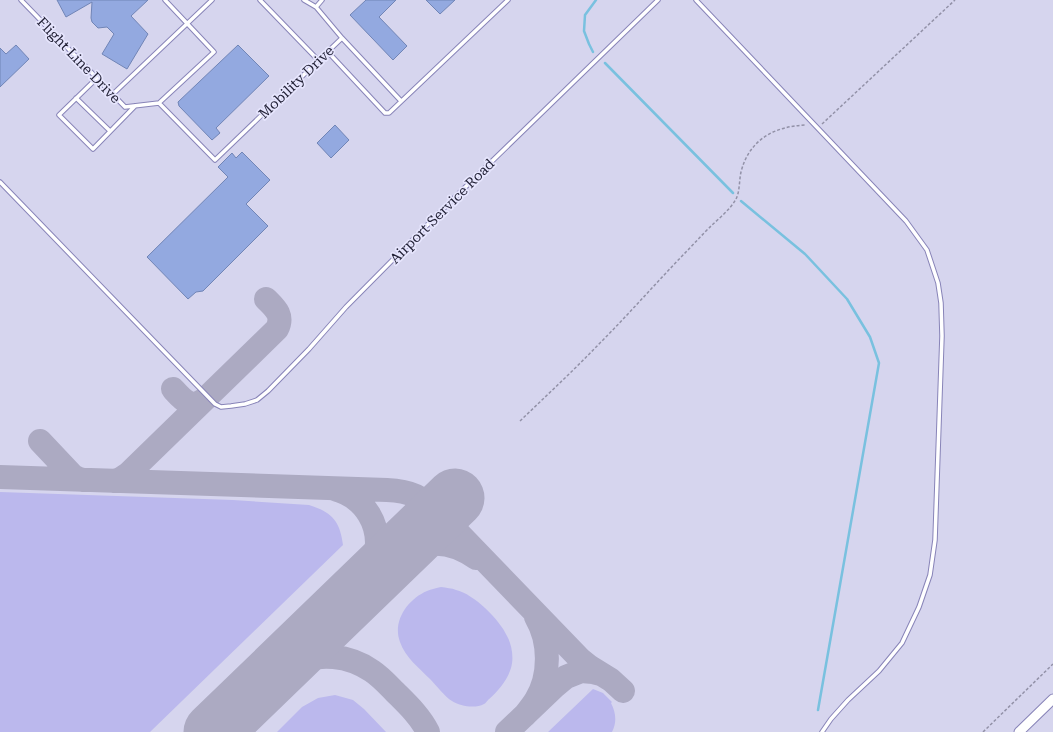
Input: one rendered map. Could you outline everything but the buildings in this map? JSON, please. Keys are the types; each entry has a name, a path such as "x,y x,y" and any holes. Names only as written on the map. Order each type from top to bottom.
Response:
{"main road":[{"path":"1019,732 1053,699"}],"lane":[{"name":"Flight Line Drive","path":"22,0 125,107 159,103"},
{"path":"159,103 214,52 165,0"},
{"path":"113,94 187,22 212,0"},
{"path":"260,0 319,61"},
{"path":"304,0 316,6 322,0"},
{"path":"328,52 385,113 389,113 508,0"},
{"name":"Airport Service Road","path":"0,182 215,404 221,406 231,406 245,404 257,400 268,391 309,349 346,307 658,0"},
{"path":"696,0 906,220 927,250 938,283 941,303 942,336 935,540 930,575 919,607 902,643 879,671 848,700 831,719 822,732"},
{"name":"Mobility Drive","path":"159,103 215,160 342,38 316,6"},
{"path":"342,38 401,101"},
{"path":"97,78 59,115 93,149 136,105"},
{"path":"76,98 110,131"}],"path":[{"path":"520,421 632,311 708,229 728,210 736,199 740,173 752,146 765,136 779,129 806,125 818,128 955,0"},
{"path":"983,732 1053,664"}],"shaded area":[{"path":"0,0 1053,0 1053,732 0,732"},
{"path":"0,492 233,500 309,505 324,511 334,519 340,530 343,545 150,732 0,732"},
{"path":"441,587 463,592 486,608 504,630 510,643 512,660 509,673 499,689 480,706 472,707 463,705 455,703 449,699 409,658 400,642 398,626 403,612 408,605 414,599 429,590"},
{"path":"593,689 603,693 612,702 615,725 612,732 548,732"},
{"path":"335,695 353,700 386,732 277,732 302,707 318,698"}],"waterway":[{"path":"593,52 584,31 585,15 596,0"},
{"path":"605,63 733,193"},
{"path":"741,201 805,254 847,299 870,337 879,363 818,710"}],"taxiway":[{"path":"113,481 119,480 128,474 277,329 280,320 278,312 266,299"},
{"path":"173,389 180,397 191,404 196,404 205,399"},
{"path":"40,441 73,476 83,480"},
{"path":"0,477 387,490 410,493 427,503 439,513 580,659 611,680 623,691"},
{"path":"334,489 355,499 363,506 374,524 377,546 375,558 371,570 361,589"},
{"path":"387,564 398,556 420,546 431,544 453,546 476,558"},
{"path":"525,715 535,702 541,690 546,669 546,647 541,626 536,617"},
{"path":"249,697 276,675 293,664 313,658 334,657 354,661 372,671 413,710 428,732"},
{"path":"507,732 566,677 581,671 601,674"}],"runway":[{"path":"213,732 455,498"}]}
